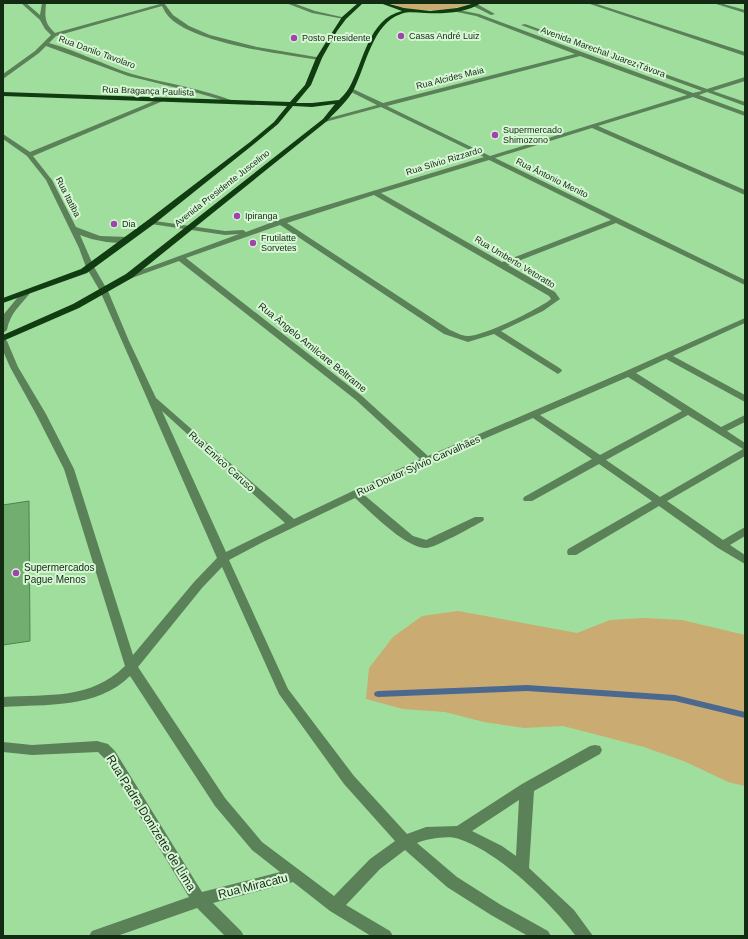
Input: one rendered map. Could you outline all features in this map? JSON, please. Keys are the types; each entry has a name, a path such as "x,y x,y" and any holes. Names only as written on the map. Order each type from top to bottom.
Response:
{"main road":[{"name":"Avenida Presidente Juscelino","path":"3,301 70,277 90,266 151,222 252,143 276,123 308,85 319,58 335,31 344,18 361,3"},
{"path":"382,3 410,10 434,12 454,10 478,4"},
{"name":"Avenida Presidente Juscelino","path":"3,340 76,306 104,291 129,276 192,228 325,120 351,90 376,32 384,21 398,13 410,10"},
{"name":"Rua Bragança Paulista","path":"3,94 292,105 312,105 341,102"}],"street":[{"name":"Rua Danilo Tavolaro","path":"23,3 42,19 47,28 54,35"},
{"path":"42,19 44,3"},
{"path":"288,3 314,12 344,18"},
{"path":"589,3 745,54"},
{"path":"716,3 745,12"},
{"path":"3,77 46,44 54,35 162,4 179,22 222,40 250,47 319,58"},
{"name":"Avenida Marechal Juarez Távora","path":"478,4 494,15 745,104"},
{"name":"Avenida Marechal Juarez Távora","path":"454,10 477,15 745,114"},
{"name":"Rua Danilo Tavolaro","path":"46,44 63,48 111,68 130,74 216,96 234,103"},
{"name":"Rua Alcides Maia","path":"325,120 580,54"},
{"name":"Rua Sílvio Rizzardo","path":"129,276 281,222 745,79"},
{"name":"Rua Ântonio Menito","path":"351,90 745,283"},
{"path":"28,155 161,100"},
{"path":"592,126 745,193"},
{"name":"Rua Itatiba","path":"3,136 28,155 49,180 72,228 92,238 103,240 128,239"},
{"name":"Rua Umberto Vetoratto","path":"281,222 447,332 458,337 467,339 494,330 543,309 556,299 552,294 375,193"},
{"path":"502,265 617,220"},
{"name":"Rua Sílvio Rizzardo","path":"151,222 232,233 265,228"},
{"path":"72,228 104,291 283,691 349,780 405,842 452,882 496,910 543,936"},
{"path":"192,228 212,235 212,239 194,252"},
{"name":"Rua Ângelo Amilcare Beltrame","path":"180,258 222,288 359,398 427,460"},
{"path":"3,330 4,319 8,311 26,293"},
{"name":"Rua Doutor Sylvio Carvalhães","path":"3,702 80,697 103,689 118,680 131,667 198,585 224,558 292,523 427,460 629,373 745,320"},
{"path":"494,330 558,371"},
{"path":"3,340 14,367 42,414 68,469 131,667 220,802 257,846 335,906 385,936"},
{"path":"666,356 745,399"},
{"path":"629,373 745,447"},
{"name":"Rua Enrico Caruso","path":"152,398 292,523"},
{"path":"528,499 688,411"},
{"path":"533,414 745,560"},
{"path":"721,432 745,418"},
{"path":"572,552 661,502 745,452"},
{"path":"356,493 409,540 418,543 427,544 479,519"},
{"path":"722,545 745,531"},
{"name":"Rua Padre Donizette de Lima","path":"3,747 32,750 91,746 103,748 110,755 199,900 236,936"},
{"path":"459,832 526,788 595,750"},
{"path":"522,870 526,788"},
{"path":"335,906 375,864 405,842 426,833 459,832 497,850 522,870 569,915 585,936"},
{"name":"Rua Miracatu","path":"97,936 199,900 295,875"}],"shaded area":[{"path":"390,3 473,3 453,8 420,10 410,9"},
{"path":"458,611 577,633 610,620 644,618 682,620 745,635 745,786 728,782 686,762 644,747 563,726 524,728 484,722 445,712 403,709 366,699 369,668 393,637 422,616"}],"building":[{"name":"Supermercados Pague Menos","path":"29,501 30,641 3,645 3,505"}],"waterway":[{"path":"378,694 527,688 675,698 745,715"}],"place":[{"name":"Casas André Luiz","path":"401,36"},
{"name":"Posto Presidente","path":"294,38"},
{"name":"Supermercado Shimozono","path":"495,135"},
{"name":"Ipiranga","path":"237,216"},
{"name":"Dia","path":"114,224"},
{"name":"Frutilatte Sorvetes","path":"253,243"},
{"name":"Supermercados Pague Menos","path":"16,573"}]}
